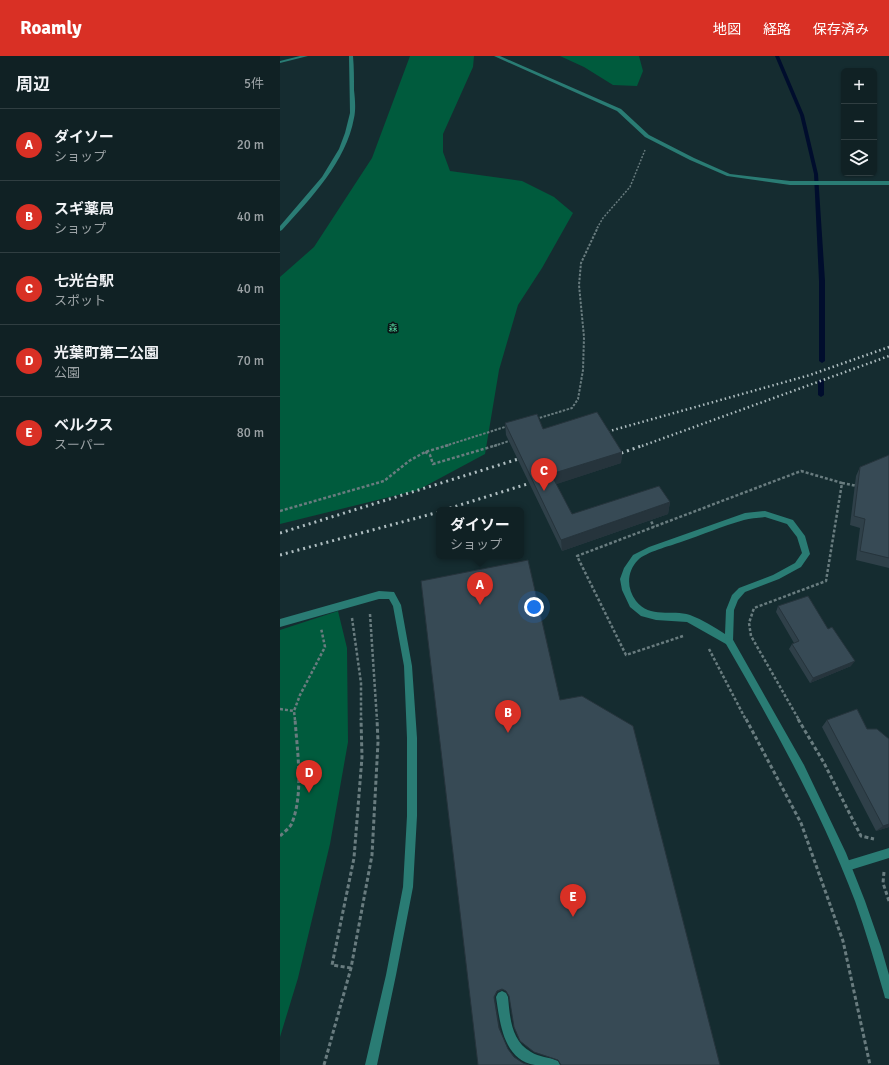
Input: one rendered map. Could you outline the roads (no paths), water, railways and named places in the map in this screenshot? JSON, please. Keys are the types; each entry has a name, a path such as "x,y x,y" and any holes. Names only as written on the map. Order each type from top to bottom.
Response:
{"street":[{"path":"280,62 306,56"},
{"path":"280,229 304,202 338,156 347,135 352,117 351,56"},
{"path":"496,56 619,110 647,136 692,159 729,175 772,182 808,184 889,183"},
{"path":"729,641 730,610 735,598 742,590 776,577 798,565 806,554 801,536 790,522 765,514 745,516 652,549 636,557 626,570 624,579 626,590 633,604 644,613 656,616 688,618 702,624 729,641 795,756 823,813 847,866 869,927 889,994"},
{"path":"280,623 374,596 391,595 397,605 408,666 412,738 412,816 408,887 391,975 371,1065"},
{"path":"847,866 889,853"},
{"path":"502,997 506,1028 516,1050 528,1058 554,1065"}],"waterway":[{"path":"777,56 802,115 816,174 822,281 822,361"},
{"path":"821,381 821,395"}],"railway":[{"path":"599,434 810,375 889,347"},
{"path":"642,446 889,356"},
{"path":"610,457 644,445"},
{"path":"280,533 528,456"},
{"path":"454,507 540,480"},
{"path":"280,555 436,513"}],"place":[{"name":"七光台駅","path":"544,491"},
{"name":"ダイソー","path":"480,605"},
{"name":"スギ薬局","path":"508,733"},
{"name":"光葉町第二公園","path":"309,793"},
{"name":"ベルクス","path":"573,917"}],"park label":[{"name":"森","path":"393,328"}]}
